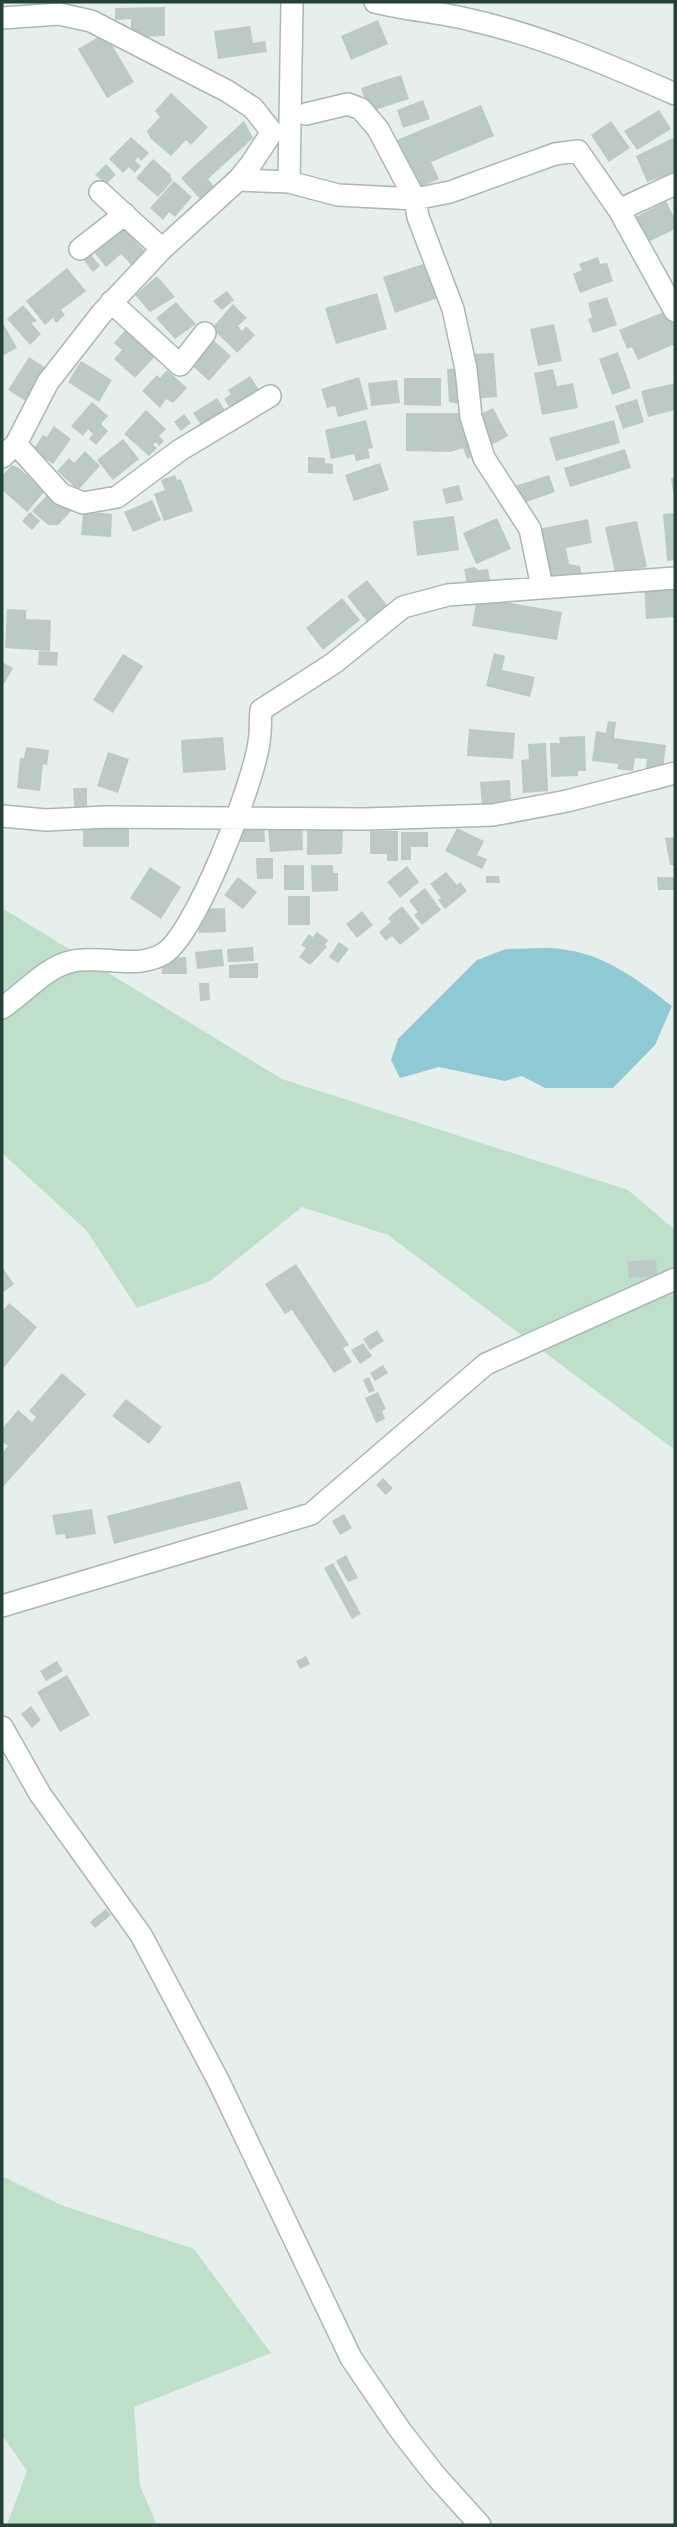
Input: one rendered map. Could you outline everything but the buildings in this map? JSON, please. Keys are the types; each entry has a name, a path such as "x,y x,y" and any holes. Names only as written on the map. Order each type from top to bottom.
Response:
{"street":[{"path":"289,182 292,2"},
{"path":"375,2 402,9 470,19 503,29 585,55 675,94"},
{"path":"2,18 59,14 92,21 227,91 253,108 272,132 238,180 111,302 48,382 9,451 61,494 83,503 117,498 180,450 270,396"},
{"path":"306,114 348,104 360,109 378,129 415,199 418,217 453,309 466,369 471,417 484,458 530,529 542,587"},
{"path":"238,180 289,182 338,195 415,199 450,192 555,154 578,151 619,210 675,311"},
{"path":"619,210 675,184"},
{"path":"100,192 163,250"},
{"path":"80,250 125,215"},
{"path":"111,302 180,365 205,333"},
{"path":"2,1008 38,979 74,961 141,961 162,955 175,945 196,911 238,817 259,743 261,710 334,663 403,607 448,595 675,578"},
{"path":"2,816 46,820 106,817 366,819 493,816 675,774"},
{"path":"2,1606 312,1514 486,1364 675,1279"},
{"path":"2,1727 40,1794 141,1935 218,2080 351,2358 428,2466 480,2525"}],"green space":[{"path":"2,908 282,1079 628,1190 675,1230 675,1450 388,1235 302,1207 210,1281 137,1308 87,1231 2,1153"},
{"path":"2,2176 61,2205 194,2249 271,2353 134,2407 140,2486 157,2525 7,2525 27,2471 2,2435"}],"water":[{"path":"548,948 577,952 606,962 634,978 672,1006 655,1045 613,1088 545,1088 522,1076 505,1081 439,1067 400,1078 391,1060 398,1039 477,960 506,949"}]}
